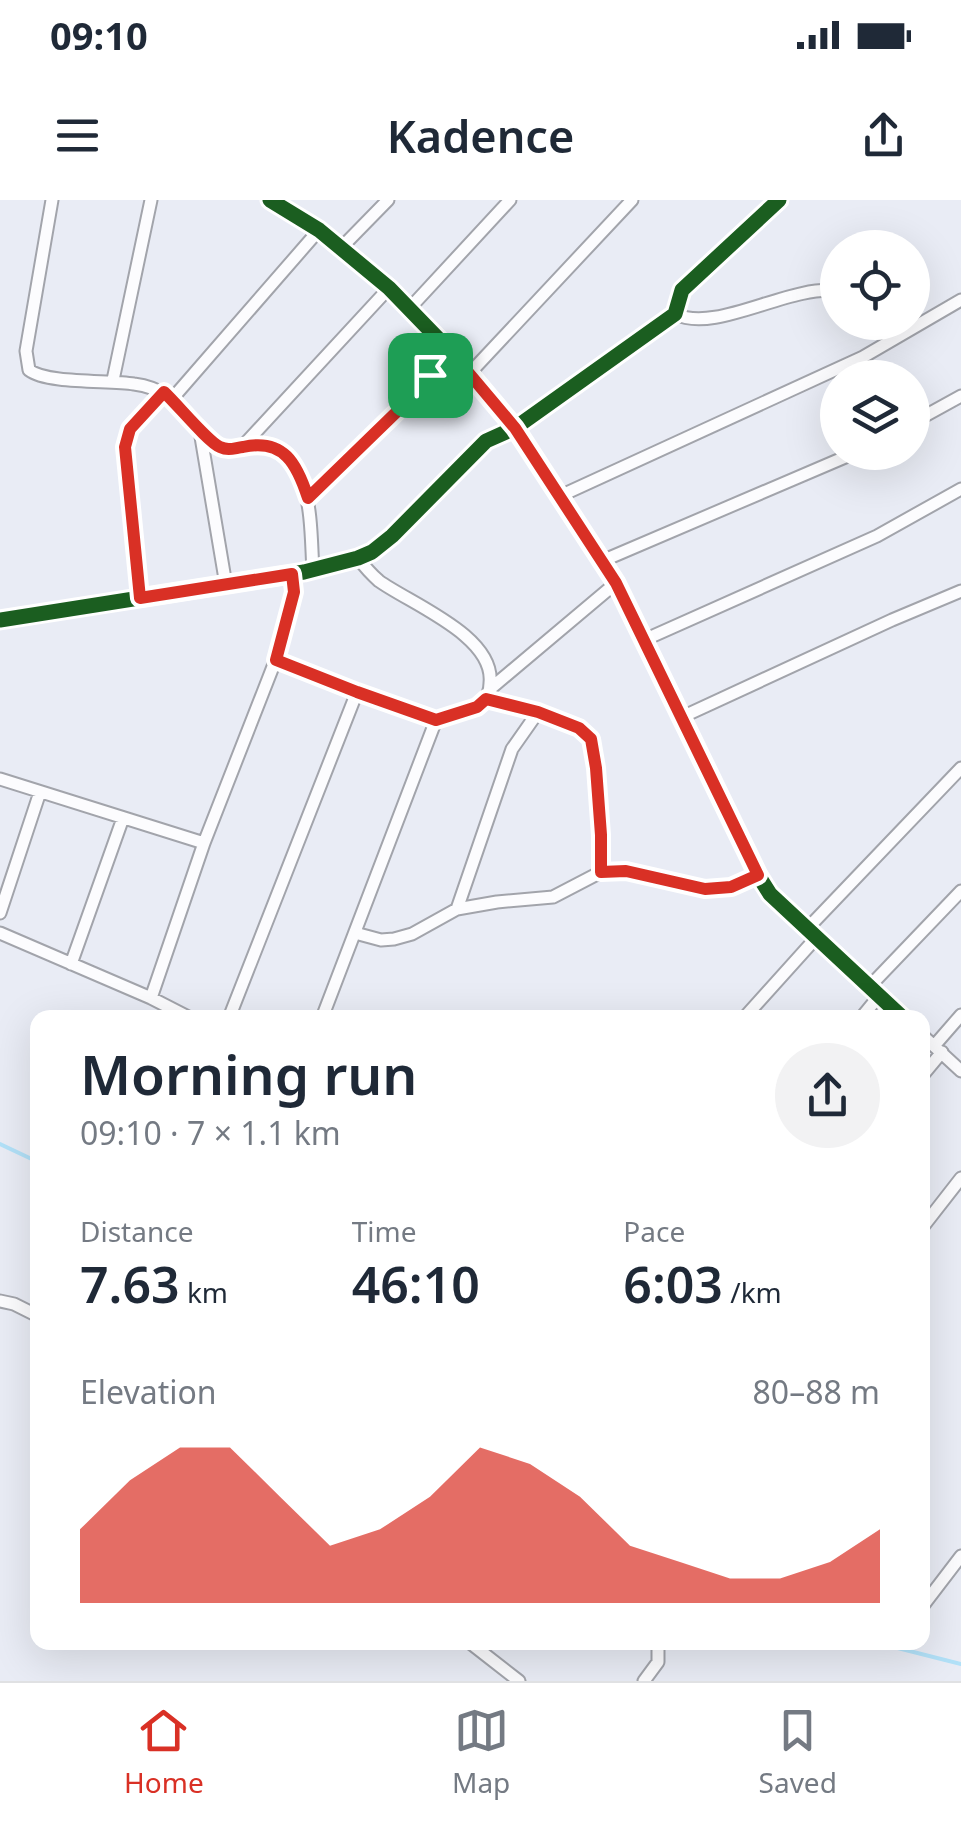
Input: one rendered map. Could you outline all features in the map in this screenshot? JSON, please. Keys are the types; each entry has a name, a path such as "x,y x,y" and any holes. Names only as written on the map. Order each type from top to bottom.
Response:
{"street":[{"path":"52,200 26,351 29,370 46,378 113,380 148,386 168,396 220,447 232,450 260,445 285,453 300,475 308,498 313,570"},
{"path":"113,380 152,200"},
{"path":"272,200 319,230 389,288 451,352 515,428 616,583 770,894 894,1010"},
{"path":"341,248 388,200"},
{"path":"410,308 510,200"},
{"path":"468,374 632,200"},
{"path":"0,620 292,574 372,552 486,441 515,428 675,314 682,290 779,200"},
{"path":"140,598 125,447 130,429 168,396 319,230"},
{"path":"242,447 389,288"},
{"path":"675,314 686,320 706,319 820,292"},
{"path":"930,316 961,300"},
{"path":"560,496 863,357 889,340"},
{"path":"308,498 412,397 451,352"},
{"path":"930,413 961,396"},
{"path":"199,427 226,585"},
{"path":"602,562 820,468"},
{"path":"644,640 860,544 961,489"},
{"path":"358,558 382,583 422,606 483,654 491,670 488,694"},
{"path":"151,998 204,844 276,660 294,592 292,574"},
{"path":"276,660 436,720 477,707 616,583"},
{"path":"682,717 961,591"},
{"path":"231,1010 357,692"},
{"path":"488,694 579,728 591,739 601,872"},
{"path":"458,909 512,749 538,712"},
{"path":"325,1010 436,720"},
{"path":"750,1010 812,934 961,768"},
{"path":"0,780 204,844"},
{"path":"0,914 40,792"},
{"path":"70,964 122,818"},
{"path":"354,933 394,939 412,934 458,909 553,897 601,872 626,871 705,889 731,887 758,875"},
{"path":"865,1010 874,991 961,891"},
{"path":"0,934 174,1010"},
{"path":"930,1062 961,1015"},
{"path":"930,1042 961,1070"},
{"path":"930,1218 961,1178"},
{"path":"0,1301 30,1312"},
{"path":"930,1593 961,1556"},
{"path":"478,1650 519,1681"},
{"path":"644,1681 658,1662 658,1650"}],"waterway":[{"path":"0,1144 30,1158"},
{"path":"906,1650 961,1664"}],"cycle path":[{"path":"270,200 319,230 389,288 451,352 515,428 616,583 770,894 894,1010"},
{"path":"0,620 304,572 372,552 486,441 515,428 675,314 682,290 779,200"}],"route":[{"path":"451,352 515,428 545,472 616,583 758,875 731,887 705,889 626,871 601,872 595,752 591,739 579,728 538,712 486,699 477,707 436,720 276,660 294,592 292,574 140,598 126,438 164,392 220,447 232,450 260,445 285,453 300,475 308,498 430,375 451,352"}]}
